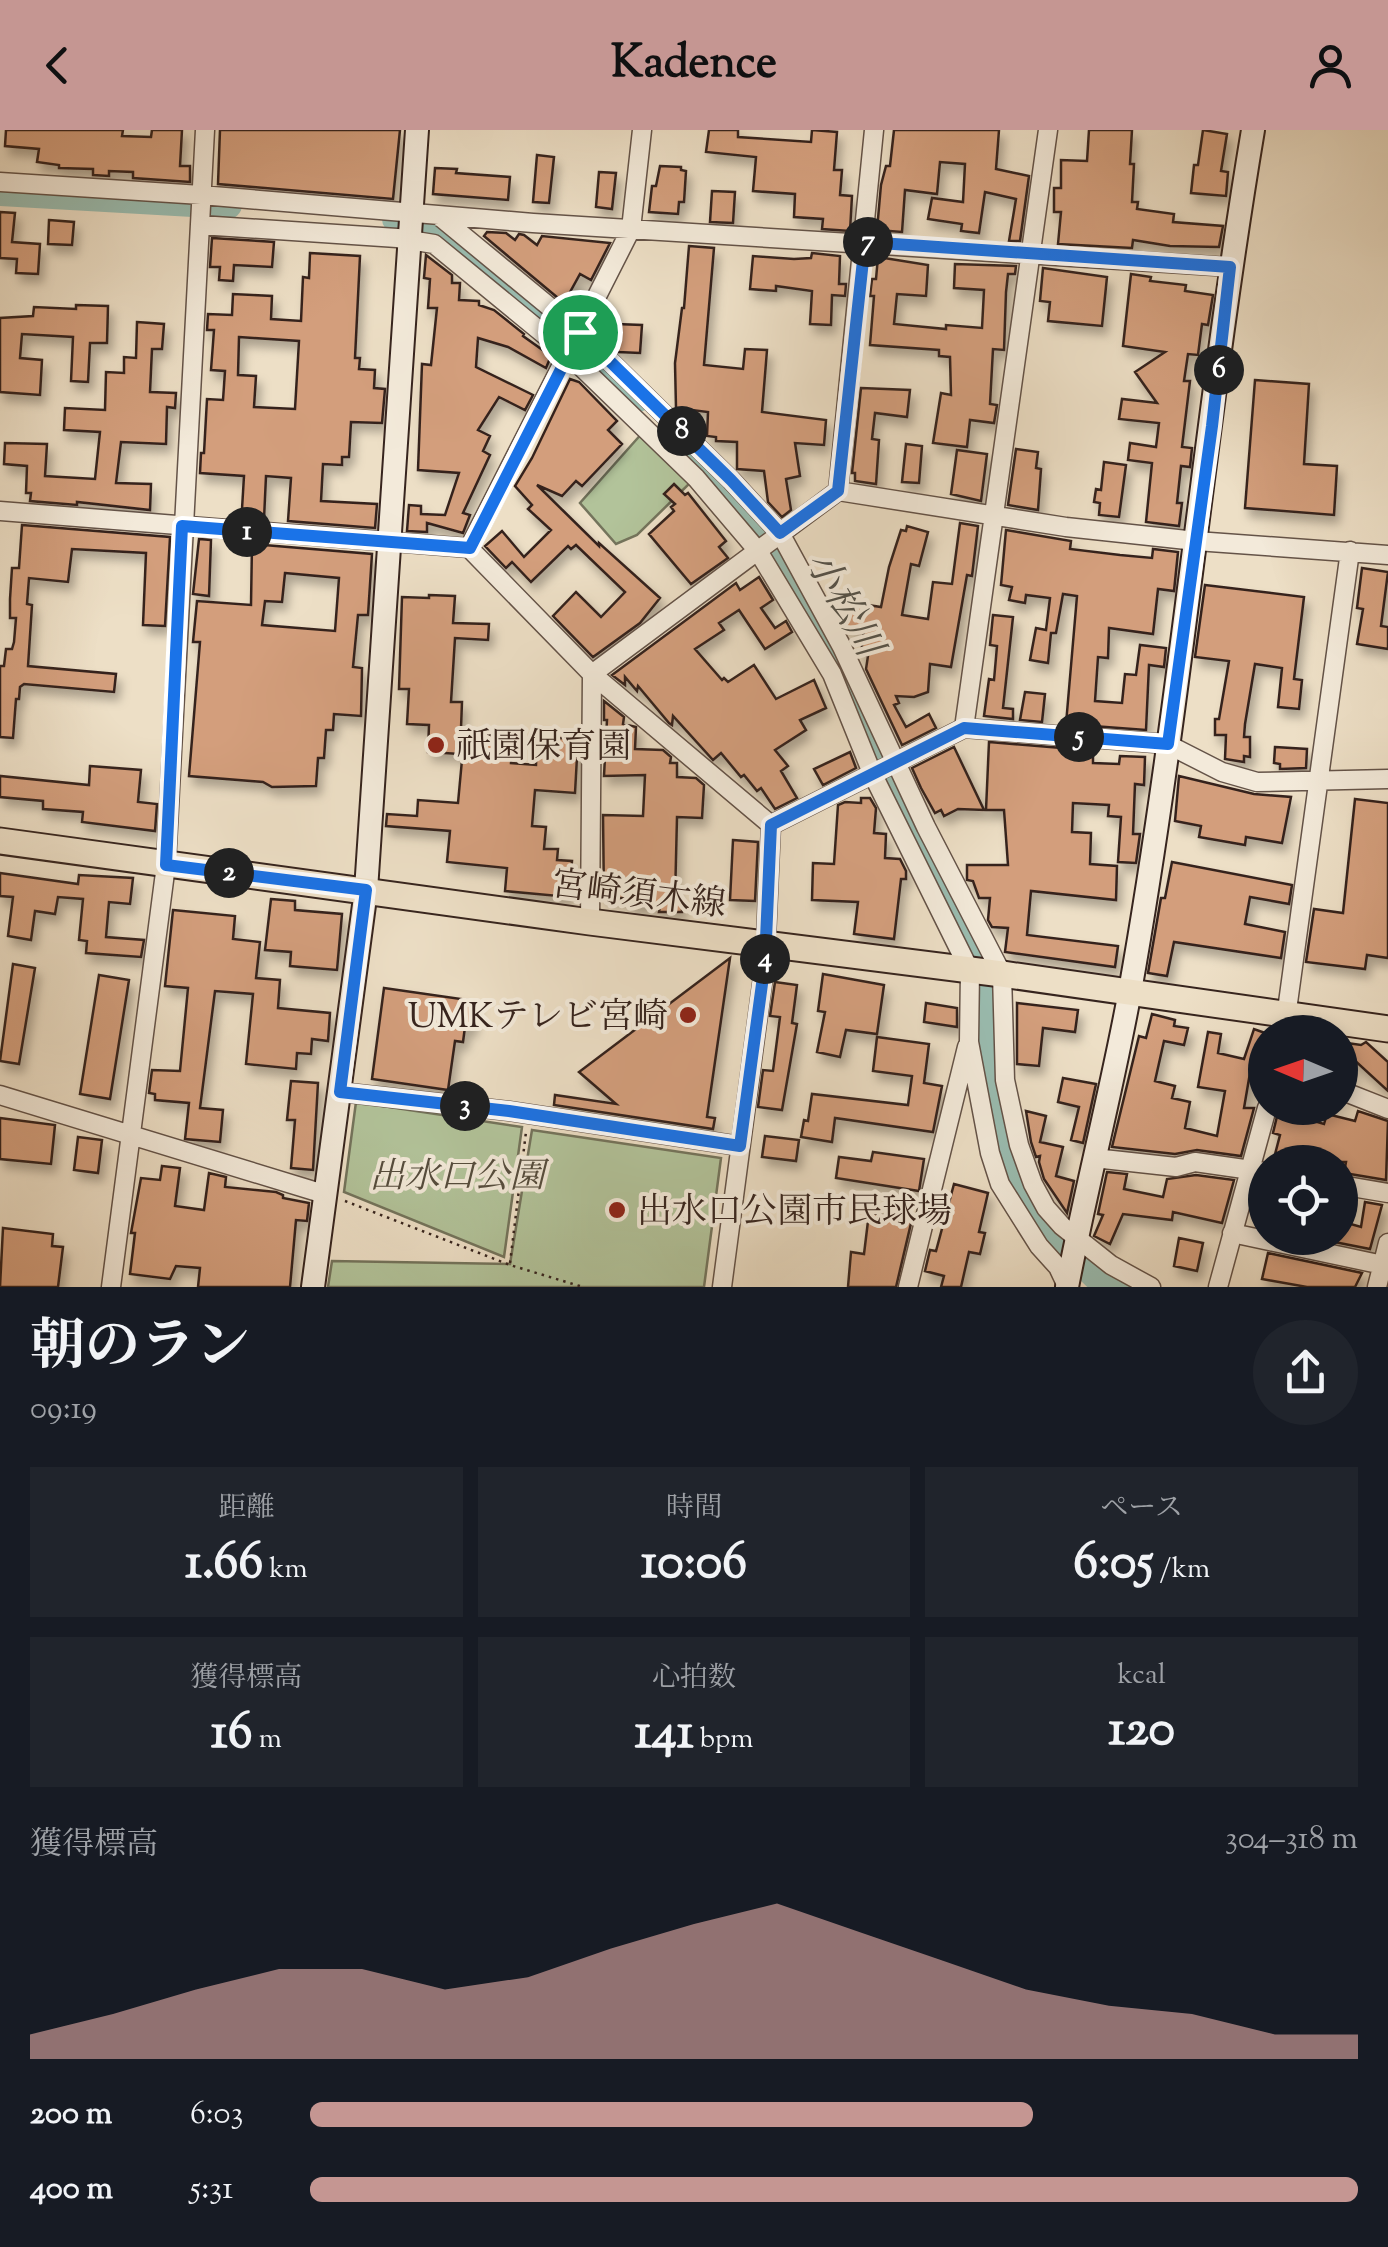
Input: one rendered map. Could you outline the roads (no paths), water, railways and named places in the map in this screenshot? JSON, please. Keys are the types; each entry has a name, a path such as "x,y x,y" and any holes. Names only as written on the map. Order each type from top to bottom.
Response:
{"main road":[{"name":"宮崎須木線","path":"0,841 1130,992 1248,1016"},
{"name":"宮崎須木線","path":"1358,1028 1388,1029"}],"street":[{"path":"111,1287 166,865 205,130"},
{"path":"312,1287 366,890 417,130"},
{"path":"470,548 631,228 642,130"},
{"path":"838,491 874,130"},
{"path":"964,728 1048,130"},
{"path":"1068,1280 1130,992 1168,744 1230,267 1254,130"},
{"path":"0,182 1230,267"},
{"path":"438,215 574,343 731,480 780,533 842,647 999,974 1005,1080 1019,1145 1046,1208 1077,1240 1151,1287"},
{"path":"200,225 434,244 574,343 758,551 832,674 872,773 970,971 968,1042 908,1287"},
{"path":"592,674 838,491 995,516 1196,540 1388,554"},
{"path":"0,511 470,548 592,674 771,825"},
{"path":"1286,1015 1350,552"},
{"path":"590,922 592,674"},
{"path":"771,825 964,728 1168,744 1222,772 1256,782 1388,778"},
{"path":"722,1287 765,962 771,825"},
{"path":"968,1042 990,1154 1000,1184 1039,1246 1068,1280"},
{"path":"340,1092 529,1114 740,1146"},
{"path":"0,1095 324,1194"},
{"path":"1358,1097 1388,1109"},
{"path":"1094,1158 1124,1164 1136,1160 1176,1168 1194,1162 1248,1169"},
{"path":"1358,1188 1388,1193"},
{"path":"1218,1287 1232,1233 1248,1194"},
{"path":"1232,1233 1382,1265"},
{"path":"1377,1287 1388,1244"}],"waterway":[{"name":"小松川","path":"0,192 228,205"},
{"name":"小松川","path":"396,219 428,222 457,252 638,398"},
{"name":"小松川","path":"682,443 746,509 837,655 887,776 974,948 989,1017 998,1132 1013,1176 1059,1240 1097,1277 1115,1287"}],"place":[{"name":"祇園保育園","path":"436,745"},
{"name":"UMKテレビ宮崎","path":"688,1015"},
{"name":"出水口公園市民球場","path":"617,1210"}],"park label":[{"name":"出水口公園","path":"457,1175"}]}
